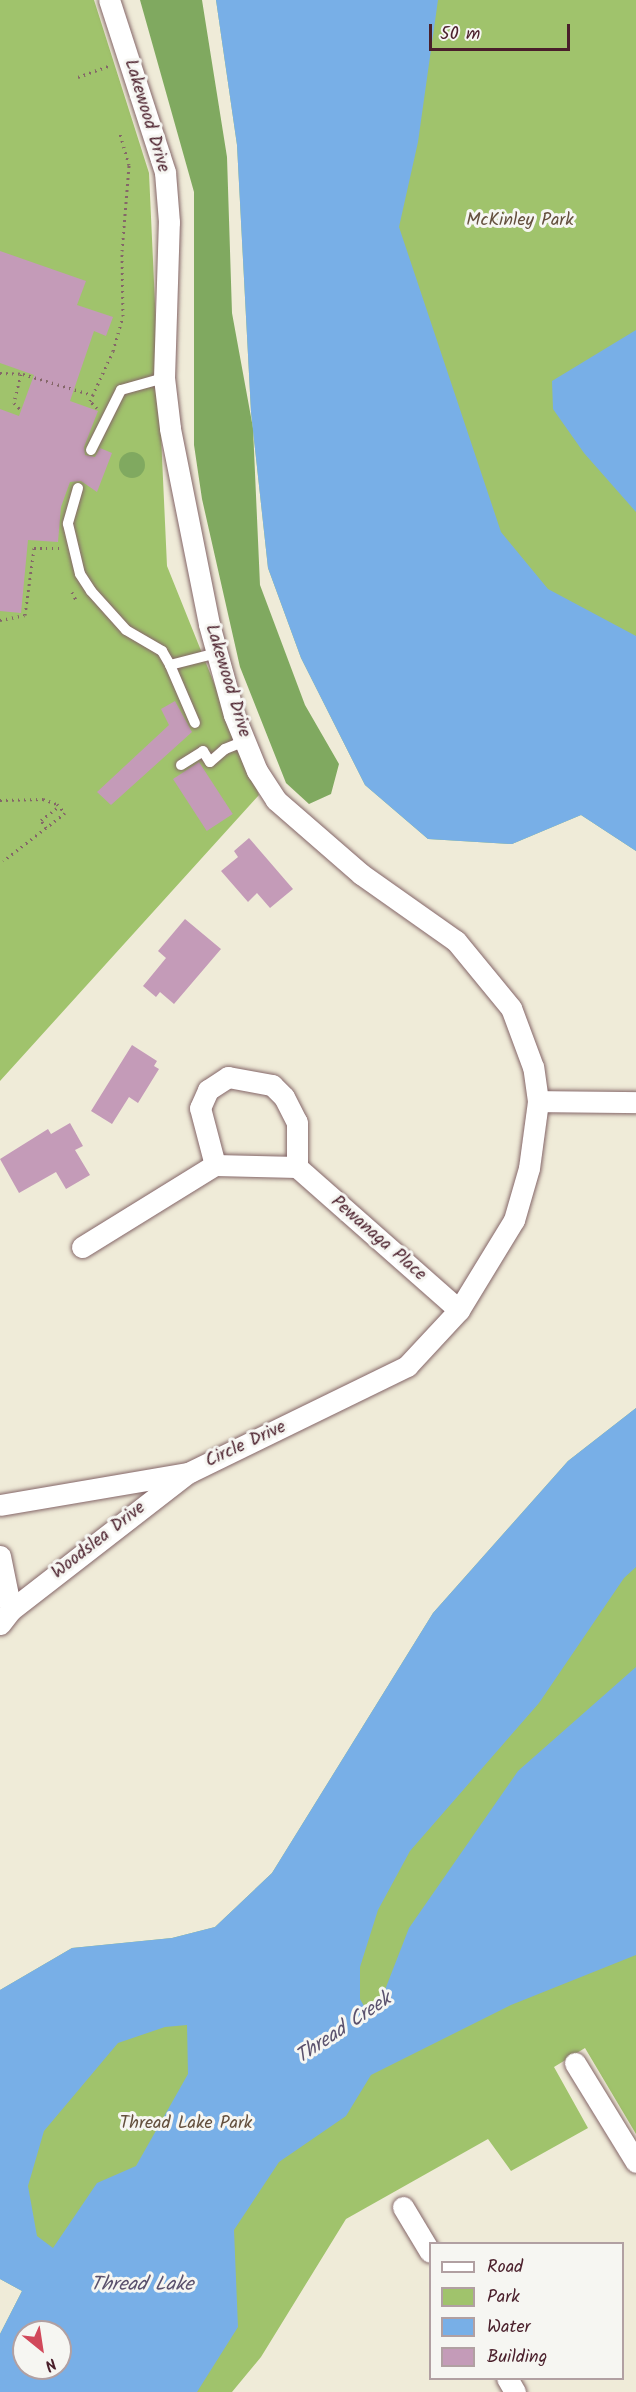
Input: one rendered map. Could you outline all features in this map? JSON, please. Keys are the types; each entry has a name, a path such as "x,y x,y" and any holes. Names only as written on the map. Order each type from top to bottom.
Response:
{"street":[{"name":"Lakewood Drive","path":"109,0 165,172 169,222 164,378 172,439 217,653 234,715 257,771 276,800 361,874 456,940 511,1008 532,1067 538,1101 529,1168 514,1220 459,1310"},
{"path":"82,1247 215,1165 297,1167 297,1122 284,1097 272,1085 228,1077 208,1090 200,1108 215,1165"},
{"path":"538,1101 636,1102"},
{"name":"Pewanaga Place","path":"297,1167 459,1310"},
{"name":"Circle Drive","path":"0,1505 188,1473 398,1371 459,1310"},
{"name":"Woodslea Drive","path":"5,1617 188,1473"},
{"name":"Woodslea Drive","path":"0,1556 5,1617"},
{"path":"575,2063 636,2162"},
{"path":"403,2207 429,2250"}],"lane":[{"path":"91,450 121,390 164,378"},
{"path":"78,488 68,524 80,574 91,591 126,630 162,651 195,723"},
{"path":"170,665 217,653"},
{"path":"181,765 203,751 210,762 225,749 245,741"}],"path":[{"path":"78,76 129,58"},
{"path":"106,416 90,402 113,351 123,316 122,251 129,165 119,130"},
{"path":"0,373 21,374 93,395"},
{"path":"21,374 14,403 22,411"},
{"path":"0,620 25,615 34,548 59,548 62,559"},
{"path":"68,581 76,600"},
{"path":"0,800 42,799 58,806 64,813 3,861"},
{"path":"46,828 41,820 58,806"}],"green space":[{"path":"0,0 94,0 149,173 167,566 259,795 0,1081"},
{"path":"140,0 202,0 227,157 232,313 253,428 260,585 305,705 339,764 331,794 309,804 286,783 240,667 202,499 194,445 194,192"},
{"name":"McKinley Park","path":"216,0 636,0 636,851 581,815 512,844 428,839 365,785 301,658 268,568 251,412 237,145"},
{"path":"132,452 141,456 145,465 141,474 132,478 123,474 119,465 123,456"},
{"name":"Thread Lake","path":"636,1408 636,2134 585,2048 554,2067 588,2128 511,2171 488,2139 346,2219 261,2357 232,2392 0,2392 0,2334 22,2291 0,2279 0,1990 72,1948 172,1938 215,1927 272,1873 433,1613 568,1461"}],"water":[{"path":"216,0 438,0 418,142 399,227 501,532 548,589 636,636 636,851 581,815 512,844 428,839 365,785 301,658 268,568 251,412 237,145"},
{"path":"636,330 636,512 584,453 553,409 552,381"},
{"name":"Thread Lake","path":"636,1408 636,1567 624,1578 539,1703 410,1851 378,1910 360,1967 360,1999 368,2013 381,2000 409,1928 518,1771 636,1667 636,1955 511,2005 371,2075 346,2116 279,2162 234,2230 238,2327 197,2392 0,2392 0,2334 22,2291 0,2279 0,1990 72,1948 172,1938 215,1927 272,1873 433,1613 568,1461","holes":["187,2025 188,2074 136,2166 97,2183 53,2248 37,2236 28,2186 44,2131 118,2043 165,2027"]}],"building":[{"path":"0,251 86,281 77,305 113,317 106,336 94,331 70,401 98,411 84,447 85,455 95,457 100,448 112,453 97,492 81,481 70,482 61,507 58,542 28,540 21,613 0,611 0,409 19,416 34,375 0,363"},
{"path":"175,701 192,732 111,805 97,792 169,725 161,709"},
{"path":"199,762 233,814 207,831 173,779"},
{"path":"249,838 293,889 270,908 257,893 248,902 221,871 238,857 234,851"},
{"path":"185,919 221,949 174,1004 160,992 156,997 143,986 166,958 158,951"},
{"path":"132,1045 157,1061 154,1066 159,1069 138,1103 129,1097 112,1124 91,1111"},
{"path":"70,1123 83,1146 75,1150 90,1175 66,1189 56,1172 19,1193 0,1159 48,1129 51,1134"}],"water label":[{"name":"Thread Creek","path":"344,2029"}],"park label":[{"name":"Thread Lake Park","path":"186,2124"}]}
